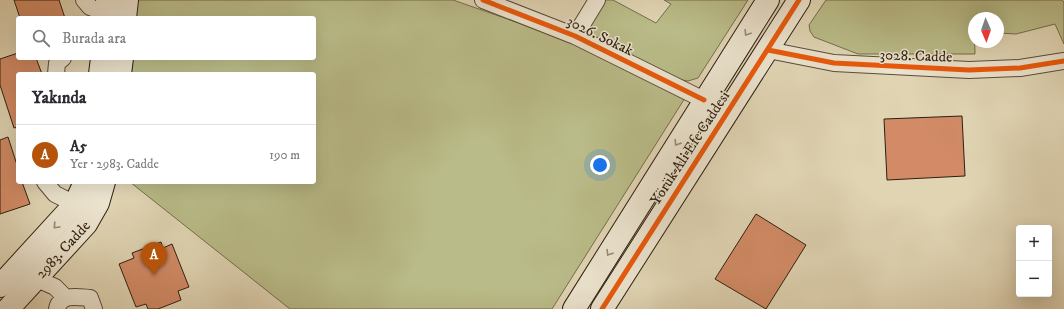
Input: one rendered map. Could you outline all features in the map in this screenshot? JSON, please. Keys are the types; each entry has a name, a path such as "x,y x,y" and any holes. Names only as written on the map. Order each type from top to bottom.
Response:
{"street":[{"path":"84,0 90,7 111,12 127,0"},
{"name":"3026. Sokak","path":"483,0 575,36 704,100"},
{"path":"575,36 597,0"},
{"name":"Yörük Ali Efe Caddesi","path":"574,309 768,0"},
{"name":"Yörük Ali Efe Caddesi","path":"602,309 799,0"},
{"name":"3028. Cadde","path":"768,50 834,63 969,70 1020,68 1064,61"},
{"path":"56,72 57,63 61,60"},
{"path":"100,72 102,60"},
{"path":"120,72 122,60"},
{"path":"46,184 54,194 89,190"},
{"name":"2983. Cadde","path":"8,309 37,279 86,224 93,214 89,190"},
{"name":"2983. Cadde","path":"0,286 89,190"},
{"path":"37,279 55,287 61,303 90,298 94,309"}],"green space":[{"path":"135,0 453,0 579,44 685,98 552,309 290,309 133,184 316,184 316,72 127,72 129,60 316,60 316,16 133,16"},
{"path":"603,0 613,0 656,23 671,4 664,0 748,0 698,78 688,81 676,79 586,35 585,29"},
{"path":"826,0 1062,0 1064,2 1064,44 1055,24 1016,34 1004,33 1004,12 968,12 968,48 975,48 975,54 858,54 814,37 810,31 809,25"}],"building":[{"path":"14,0 59,0 64,16 19,16"},
{"path":"16,54 16,60 37,60 41,72 16,72 16,128 14,128 0,85 0,59"},
{"path":"962,116 965,176 887,180 884,119"},
{"path":"8,137 16,162 16,184 23,184 30,204 0,214 0,140"},
{"path":"756,214 806,245 766,309 715,279"},
{"path":"161,242 163,248 172,244 189,287 178,291 181,300 158,309 148,309 146,304 136,307 119,264 134,258 132,253"}],"cycle path":[{"path":"483,0 575,36 704,100"},
{"path":"602,309 799,0"},
{"path":"768,50 834,63 969,70 1020,68 1064,61"}],"place":[{"name":"A5","path":"154,275"}]}
